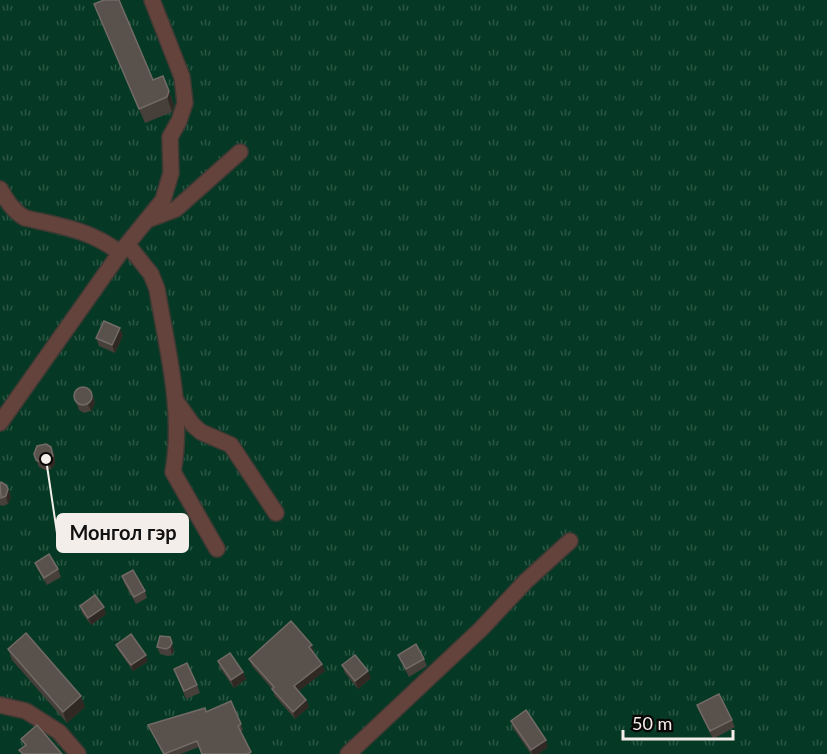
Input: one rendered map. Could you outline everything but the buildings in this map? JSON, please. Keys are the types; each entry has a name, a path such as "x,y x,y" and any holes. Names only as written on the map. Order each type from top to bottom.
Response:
{"street":[{"path":"0,423 124,248 163,200 171,173 170,138 185,103 182,77 152,0"},
{"path":"147,220 176,209 240,152"},
{"path":"0,189 9,204 25,218 93,235 124,248 151,274 157,289 176,401 173,472 218,549"},
{"path":"176,401 193,425 201,432 231,445 276,513"},
{"path":"348,754 570,541"},
{"path":"0,705 26,711 59,732 78,754"}],"green space":[{"path":"0,0 827,0 827,754 0,754"}],"place":[{"name":"Монгол гэр","path":"46,459"}]}
